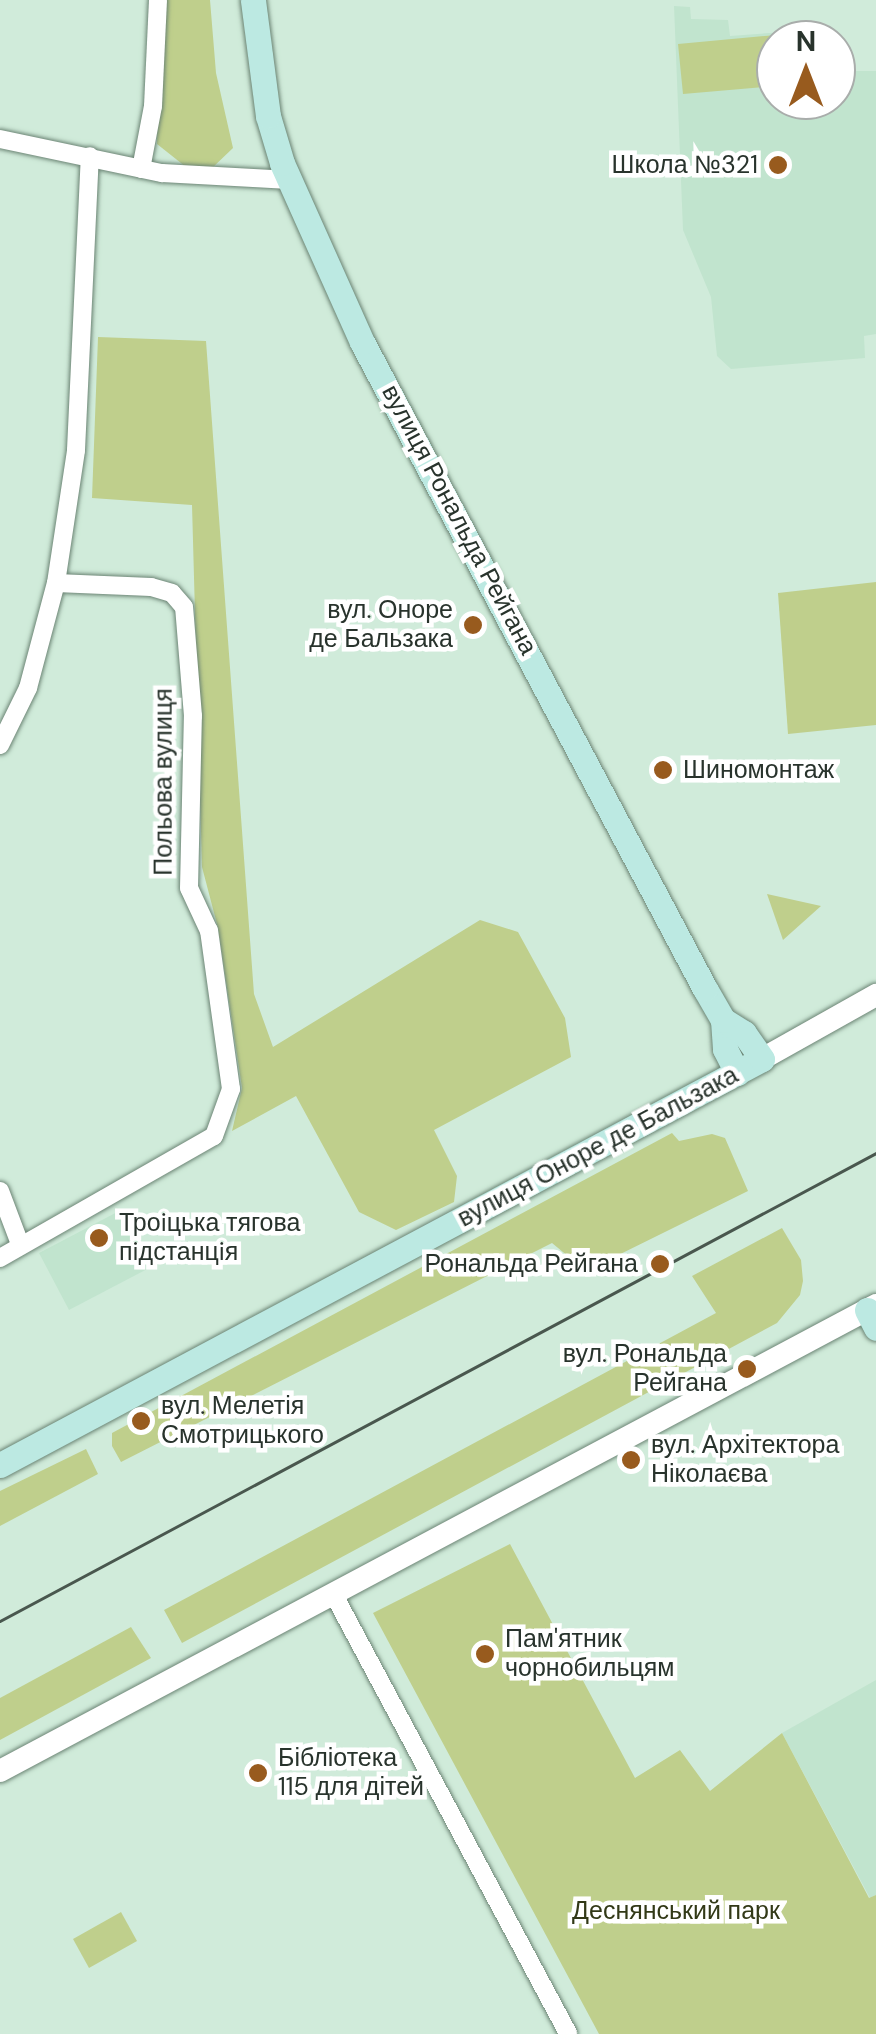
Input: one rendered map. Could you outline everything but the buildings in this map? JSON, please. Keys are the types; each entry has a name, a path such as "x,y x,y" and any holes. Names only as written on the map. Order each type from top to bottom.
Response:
{"main road":[{"name":"вулиця Рональда Рейгана","path":"254,0 268,116 290,180 362,342 723,1020 724,1049 737,1074"},
{"name":"вулиця Рональда Рейгана","path":"723,1020 748,1036 762,1059"},
{"name":"вулиця Оноре де Бальзака","path":"0,1465 762,1059"}],"street":[{"path":"141,168 154,106 158,0"},
{"path":"0,139 141,168 290,180"},
{"path":"0,746 28,688 56,583 76,450 90,156"},
{"name":"Польова вулиця","path":"0,1258 214,1136 230,1089 222,1060 209,931 189,888 193,716 184,607 172,593 151,586 56,583"},
{"name":"вулиця Оноре де Бальзака","path":"762,1059 876,995"},
{"path":"0,1191 20,1244"},
{"path":"0,1771 873,1314"},
{"path":"334,1595 568,2034"}],"shaded area":[{"name":"Школа №321","path":"674,6 690,7 691,19 728,20 730,36 756,34 756,120 856,120 856,71 876,71 876,334 864,336 865,358 731,369 717,356 711,297 683,230"},
{"path":"123,1209 153,1266 69,1310 39,1253"},
{"path":"876,1680 876,1895 870,1898 782,1733"}],"green space":[{"path":"160,0 210,0 216,73 233,148 210,170 186,167 157,144"},
{"path":"756,37 756,88 683,94 678,44"},
{"path":"98,337 206,341 254,994 273,1047 480,920 518,932 565,1018 571,1057 434,1130 457,1176 454,1202 396,1230 359,1212 296,1096 232,1131 242,1088 218,928 202,867 192,505 92,498"},
{"path":"876,582 876,725 788,734 778,593"},
{"path":"767,894 821,906 783,940"},
{"path":"672,1133 679,1141 712,1134 725,1138 748,1191 586,1271 552,1243 121,1462 112,1446 112,1433"},
{"path":"782,1228 801,1260 803,1281 800,1295 777,1323 182,1643 164,1610 716,1313 692,1276"},
{"path":"86,1449 98,1474 0,1526 0,1491"},
{"name":"Деснянський парк","path":"510,1544 635,1778 680,1750 710,1791 782,1733 869,1898 876,1895 876,2034 599,2034 373,1613"},
{"path":"131,1627 151,1658 0,1740 0,1698"},
{"path":"121,1912 137,1941 89,1968 73,1939"}],"tram line":[{"path":"0,1621 876,1153"}],"place":[{"name":"Школа №321","path":"778,165"},
{"name":"вул. Оноре де Бальзака","path":"473,625"},
{"name":"Шиномонтаж","path":"663,770"},
{"name":"Троiцька тягова пiдстанцiя","path":"99,1238"},
{"name":"Рональда Рейгана","path":"660,1264"},
{"name":"вул. Рональда Рейгана","path":"747,1369"},
{"name":"вул. Мелетія Смотрицького","path":"141,1421"},
{"name":"вул. Архітектора Ніколаєва","path":"631,1460"},
{"name":"Пам'ятник чорнобильцям","path":"485,1654"},
{"name":"Бібліотека 115 для дітей","path":"258,1773"}]}
